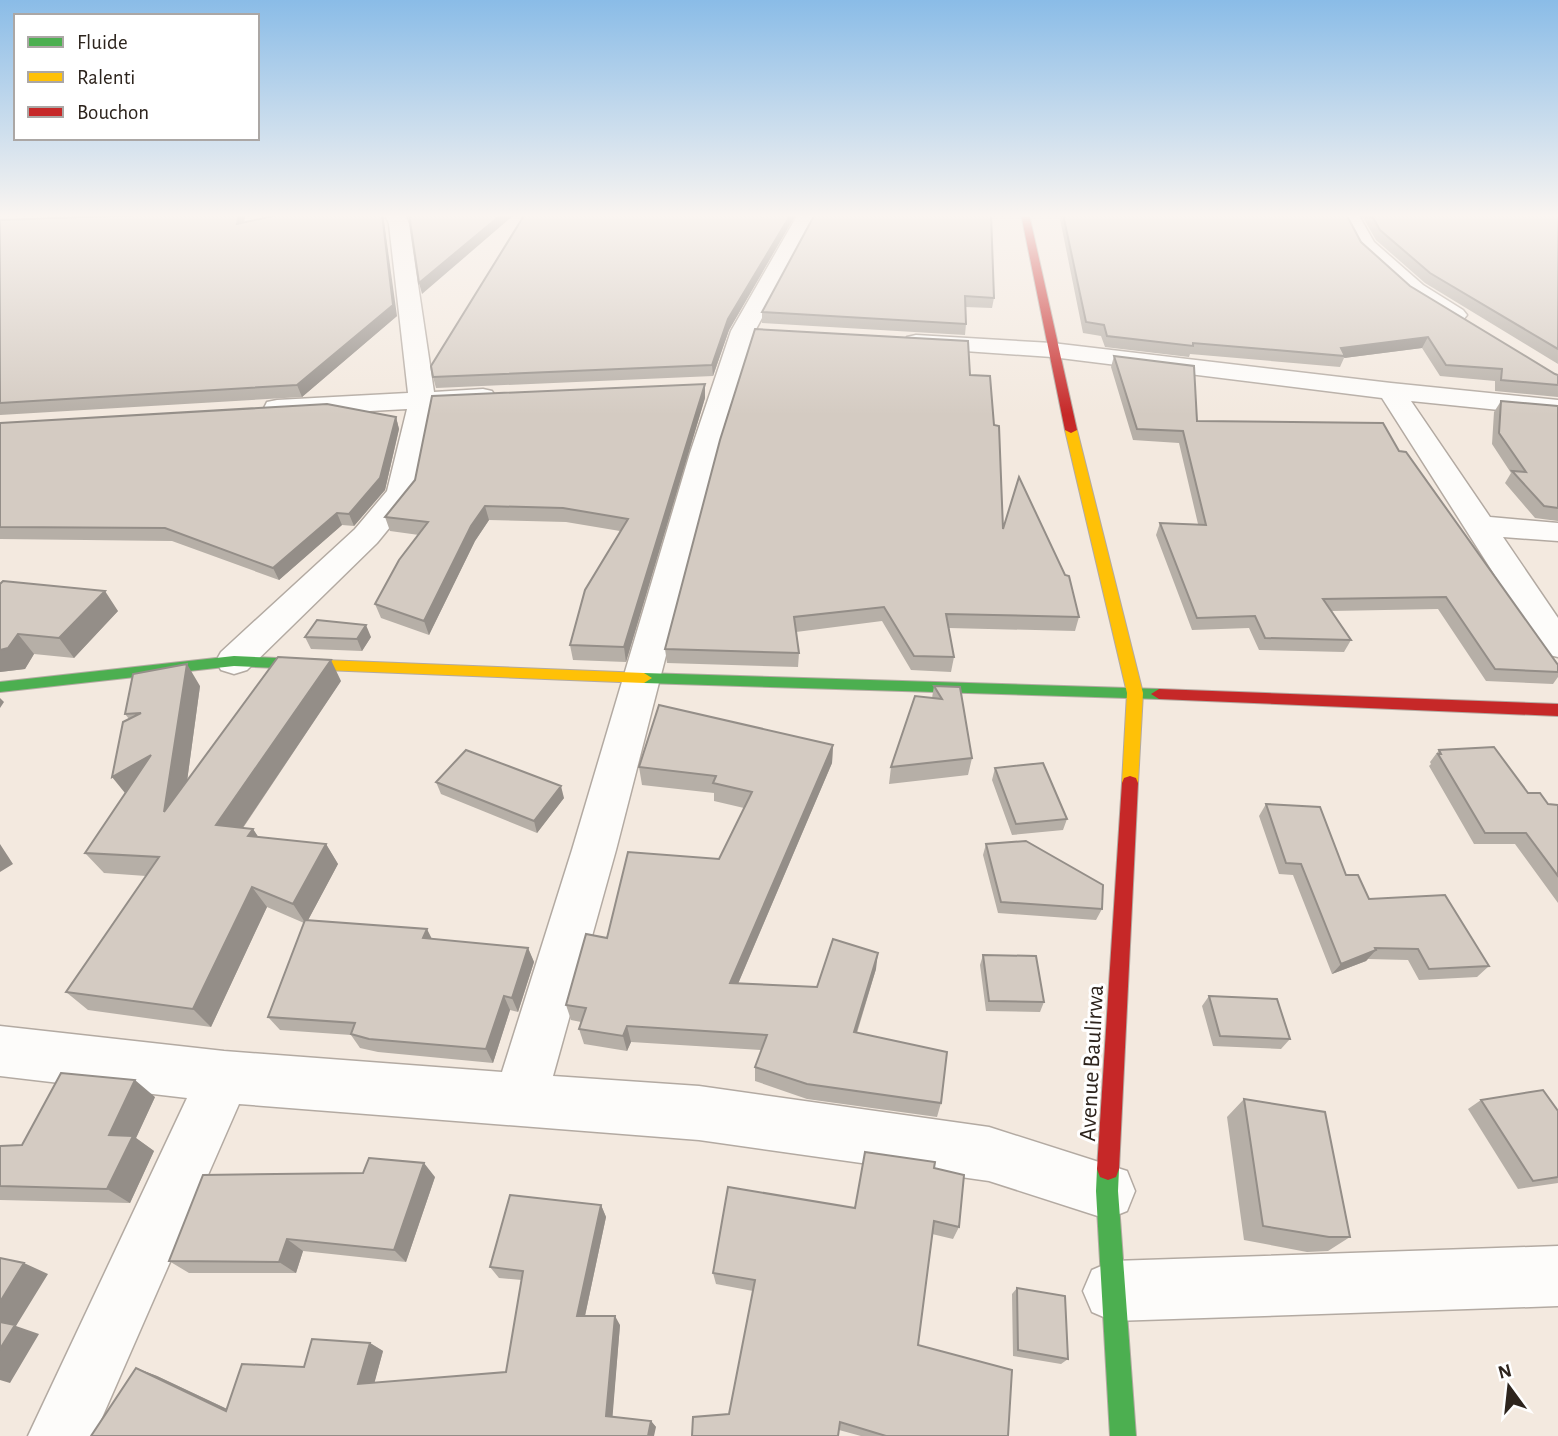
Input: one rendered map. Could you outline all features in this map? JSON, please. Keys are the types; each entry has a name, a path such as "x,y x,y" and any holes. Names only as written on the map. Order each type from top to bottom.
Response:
{"street":[{"path":"234,661 366,536 402,493 422,400 406,281"},
{"path":"519,1101 594,850 704,453 712,386 757,332 779,281"},
{"name":"Avenue Baulirwa","path":"1038,281 1052,350 1135,693 1107,1191 1123,1436"},
{"path":"1405,281 1470,324"},
{"path":"891,340 1052,350 1391,391 1558,408"},
{"path":"1391,391 1558,645"},
{"path":"257,409 505,396"},
{"path":"1480,526 1558,532"},
{"path":"0,687 234,661 1558,710"},
{"path":"0,1051 224,1077 699,1113 989,1154 1107,1191"},
{"path":"61,1436 224,1077"},
{"path":"1114,1291 1558,1276"}],"building":[{"path":"0,281 390,281 393,305 297,385 0,403"},
{"path":"484,281 751,281 728,319 712,365 433,377 431,366"},
{"path":"779,281 993,281 994,298 965,296 966,324 762,312"},
{"path":"1077,281 1404,281 1558,375 1558,385 1501,380 1502,369 1446,365 1428,337 1341,348 1345,356 1193,343 1193,346 1107,336 1104,325 1086,322"},
{"path":"1443,281 1558,281 1558,349"},
{"path":"755,329 968,341 970,375 990,376 994,425 999,426 1003,529 1019,477 1065,575 1069,576 1079,617 946,614 954,657 914,656 884,607 794,617 799,653 665,649 720,440"},
{"path":"1114,356 1194,366 1197,421 1383,423 1399,451 1406,452 1558,665 1558,672 1495,669 1446,597 1323,599 1351,640 1265,638 1255,616 1197,618 1160,523 1206,525 1183,431 1137,429"},
{"path":"705,384 624,647 570,645 585,590 628,519 563,508 485,506 471,526 424,621 375,604 399,560 428,522 385,517 415,480 432,396"},
{"path":"1501,401 1558,406 1558,508 1544,506 1512,471 1526,472 1499,433"},
{"path":"327,404 396,417 380,478 349,514 337,513 273,568 165,528 0,527 0,423"},
{"path":"3,581 105,591 59,638 18,634 8,648 0,650 0,584"},
{"path":"317,620 366,625 357,639 305,637"},
{"path":"278,657 331,660 216,825 253,829 248,836 326,844 293,904 252,887 193,1009 66,992 159,857 85,853 151,755 112,777 123,722 141,713 125,714 133,674 187,664 164,812"},
{"path":"934,686 960,687 972,758 891,767 915,696 942,699"},
{"path":"659,705 833,745 730,983 817,987 833,939 878,953 854,1032 947,1052 941,1103 807,1084 755,1067 767,1035 627,1026 623,1036 579,1029 586,1008 566,1005 586,934 607,938 628,852 719,859 752,792 713,783 716,776 639,767"},
{"path":"1494,747 1528,793 1540,793 1548,804 1558,805 1558,876 1526,833 1485,833 1438,754 1441,754 1439,750"},
{"path":"466,750 561,786 534,821 436,782"},
{"path":"1043,763 1067,819 1016,824 995,768"},
{"path":"1266,804 1320,807 1346,875 1358,875 1369,899 1445,895 1489,966 1429,969 1418,949 1375,948 1376,950 1341,964 1301,864 1286,863"},
{"path":"1026,841 1103,885 1102,909 1001,902 986,844"},
{"path":"305,920 427,929 423,938 528,948 512,998 504,996 486,1049 369,1039 351,1034 355,1023 268,1017"},
{"path":"983,955 1036,956 1044,1002 989,1001"},
{"path":"1209,996 1277,999 1290,1039 1220,1036"},
{"path":"61,1073 135,1080 109,1135 133,1136 107,1189 0,1186 0,1146 22,1145"},
{"path":"1543,1090 1558,1111 1558,1177 1533,1181 1481,1100"},
{"path":"1244,1099 1325,1112 1350,1237 1329,1237 1263,1226"},
{"path":"865,1152 935,1162 934,1168 964,1175 959,1227 934,1221 918,1345 1012,1370 1008,1436 886,1436 840,1422 838,1436 692,1436 693,1417 729,1414 755,1280 713,1273 728,1187 855,1208"},
{"path":"369,1158 424,1163 394,1250 287,1239 279,1262 169,1261 203,1175 363,1173"},
{"path":"510,1195 601,1205 577,1316 615,1316 606,1416 651,1421 648,1436 91,1436 136,1368 226,1411 242,1364 304,1367 312,1339 370,1343 358,1384 506,1372 523,1271 490,1267"},
{"path":"0,1258 24,1263 0,1302"},
{"path":"1017,1288 1065,1296 1068,1359 1018,1350"},
{"path":"0,1322 15,1325 0,1349"}],"traffic: fast":[{"path":"0,687 234,661 324,665"},
{"path":"644,678 1159,694"},
{"path":"1108,1169 1107,1191 1123,1436"}],"traffic: slow":[{"path":"1071,430 1135,693 1130,783"},
{"path":"324,665 644,678"}],"traffic: jam":[{"path":"1038,281 1071,430"},
{"path":"1159,694 1558,710"},
{"path":"1108,1169 1130,783"}]}
